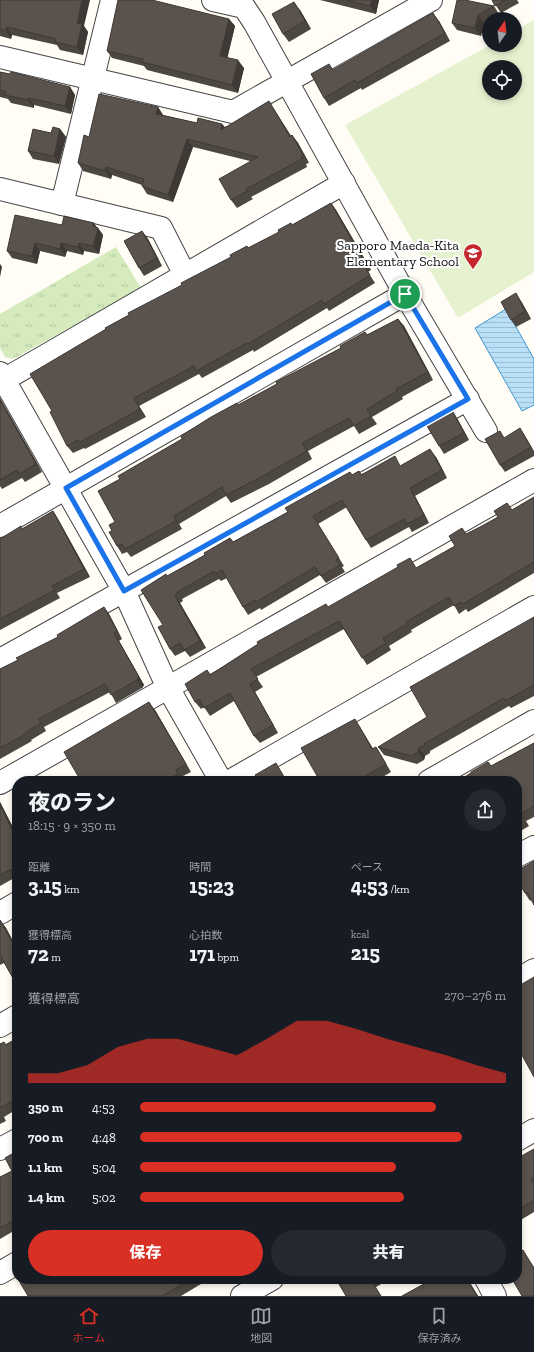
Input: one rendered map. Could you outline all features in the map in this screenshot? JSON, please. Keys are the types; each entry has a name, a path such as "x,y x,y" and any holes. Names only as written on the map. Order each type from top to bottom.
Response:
{"street":[{"path":"62,204 112,0"},
{"path":"213,0 244,7 287,81 405,294 486,431"},
{"path":"0,57 233,112 431,0"},
{"path":"218,776 167,686 124,591 66,488 1,378 344,184"},
{"path":"0,189 162,228 184,275"},
{"path":"0,526 405,294"},
{"path":"0,660 468,399"},
{"path":"12,776 167,686 534,480"},
{"path":"239,776 534,607"},
{"path":"438,776 534,721"},
{"path":"0,783 12,776"},
{"path":"522,853 534,847"},
{"path":"0,913 12,906"},
{"path":"522,977 534,970"},
{"path":"0,1026 12,1019"},
{"path":"522,1137 534,1130"},
{"path":"0,1149 12,1143"},
{"path":"0,1273 12,1266"},
{"path":"242,1296 263,1284"},
{"path":"489,1284 496,1296"}],"green space":[{"name":"Sapporo Maeda-Kita Elementary School","path":"534,20 534,272 458,318 345,125 482,49 482,52 522,52 522,27"},
{"path":"116,247 141,288 13,359 5,357 0,348 0,314"}],"water":[{"path":"506,309 534,359 534,405 522,411 475,328"}],"building":[{"path":"0,0 82,0 77,23 82,24 77,47 55,42 56,39 7,27 6,31 0,29"},
{"path":"118,0 152,0 229,19 220,56 238,60 232,85 142,62 143,59 107,51"},
{"path":"346,0 372,0 370,6"},
{"path":"457,0 465,0 494,6 478,15 475,28 452,23"},
{"path":"492,0 505,0 495,6"},
{"path":"294,2 305,21 283,34 272,14"},
{"path":"433,13 445,33 357,83 355,80 324,98 311,74 329,64 333,70"},
{"path":"0,72 10,74 11,72 70,87 65,106 29,98 28,100 5,95 6,92 0,90"},
{"path":"99,94 158,107 156,114 197,123 198,118 222,124 221,130 269,101 290,137 292,135 303,155 301,157 302,159 246,189 247,191 231,200 219,179 258,157 187,139 168,195 142,186 144,179 106,167 105,171 78,163 84,135 89,137"},
{"path":"53,127 60,129 54,156 28,151 33,129 51,133"},
{"path":"331,203 365,263 363,264 370,275 324,304 322,300 248,344 247,343 196,371 194,366 134,398 140,409 80,442 78,440 67,446 50,412 52,411 30,374 129,315 128,313 182,285 181,283 231,257 230,255 247,246 248,248 279,232 278,230 291,223 292,225"},
{"path":"15,215 62,225 64,216 94,223 93,226 98,228 93,246 79,243 78,247 61,243 60,249 35,243 32,256 7,251"},
{"path":"142,231 157,258 139,268 124,241"},
{"path":"516,293 525,311 511,320 501,302"},
{"path":"398,319 428,372 396,389 397,391 367,409 371,416 354,426 349,418 302,443 307,451 263,476 226,495 222,487 174,516 176,521 125,549 122,544 117,546 109,532 112,531 109,525 115,522 98,491 120,479 118,476 182,439 181,436 211,417 237,403 238,405 277,384 276,382 341,348 340,346 365,332 367,335"},
{"path":"0,400 36,464 19,474 17,470 0,480"},
{"path":"453,412 464,433 439,446 427,426"},
{"path":"520,428 531,447 500,465 485,439 500,431 504,438"},
{"path":"430,449 442,470 410,488 424,515 407,524 404,519 366,540 342,500 313,516 339,558 336,560 340,565 321,576 315,567 256,602 255,600 243,607 222,570 216,574 214,571 177,592 178,594 175,596 200,641 184,650 180,643 170,649 158,627 163,625 141,590 166,574 167,576 205,555 204,553 230,538 233,542 288,512 285,508 350,472 352,475 359,471 361,475 395,456 400,466"},
{"path":"534,497 534,562 463,604 461,602 454,606 449,597 406,622 407,624 383,638 386,643 362,658 339,621 251,669 258,679 250,684 273,725 254,736 230,693 204,708 199,699 195,702 185,684 207,670 210,675 258,644 257,642 326,604 328,607 398,567 397,565 410,558 416,568 455,546 449,536 462,528 466,534 498,517 494,511 507,503 512,510"},
{"path":"53,511 84,569 52,586 55,590 0,619 0,539 21,526 22,529"},
{"path":"104,607 117,631 114,633 139,677 137,680 111,695 105,684 38,719 41,723 26,732 26,734 0,748 0,669 18,660 16,658 58,637 57,635"},
{"path":"534,617 534,685 505,701 504,698 424,744 425,745 419,748 418,752 412,756 378,747 427,717 410,687"},
{"path":"149,702 186,764 176,770 178,774 175,776 78,776 64,752"},
{"path":"355,719 372,749 376,747 386,764 366,776 317,776 301,748"},
{"path":"534,743 534,806 522,813 522,776 466,776 488,762 491,766"},
{"path":"276,763 283,776 256,776 255,775"},
{"path":"0,805 12,830 12,873 11,869 0,875"},
{"path":"534,861 534,905 527,892 525,893 522,888 522,868"},
{"path":"0,920 12,942 12,976 0,955"},
{"path":"534,977 534,1077 522,1055 522,984"},
{"path":"12,1041 12,1101 0,1108 0,1044 4,1042 6,1045"},
{"path":"534,1149 534,1177 531,1179 534,1184 534,1200 522,1208 522,1156"},
{"path":"12,1154 12,1171 5,1158"},
{"path":"12,1171 12,1222 0,1228 0,1177"},
{"path":"523,1250 534,1269 533,1296 522,1296 515,1284 522,1284"},
{"path":"21,1284 182,1284 162,1296 28,1296"},
{"path":"339,1284 374,1284 381,1296 346,1296"},
{"path":"424,1284 470,1284 477,1296 402,1296"}],"place":[{"name":"Sapporo Maeda-Kita Elementary School","path":"473,270"}],"route":[{"path":"405,294 468,399 124,591 66,488 405,294"}]}
